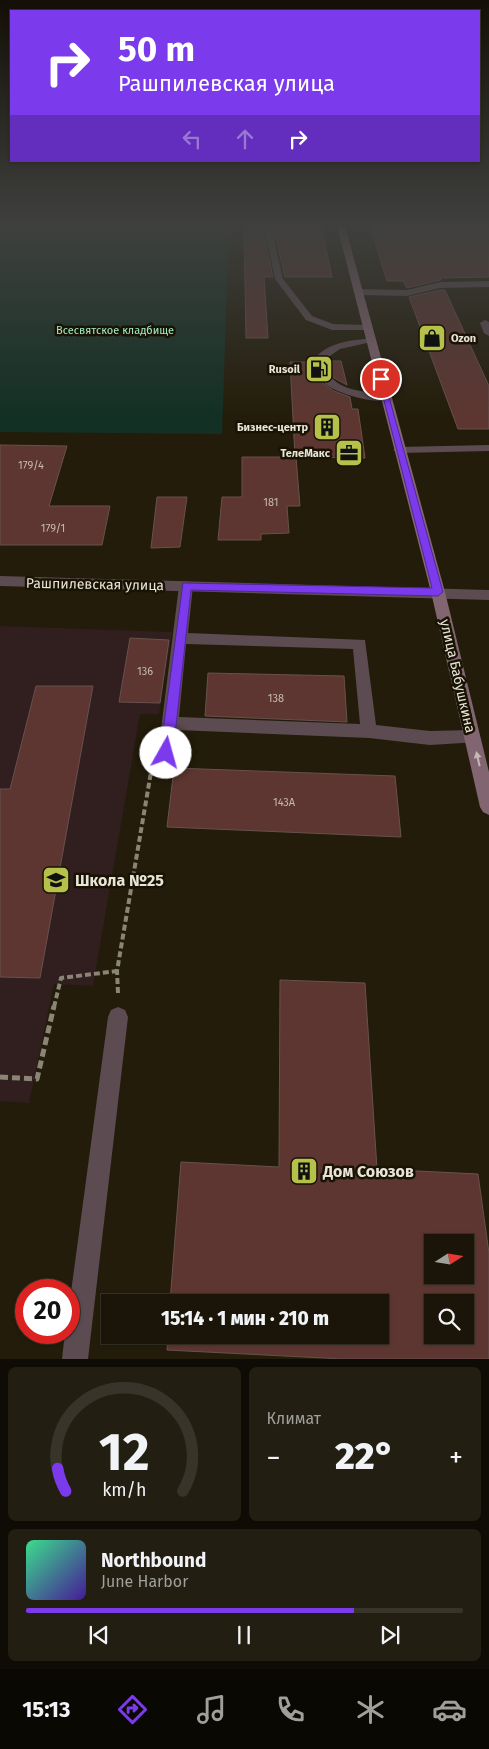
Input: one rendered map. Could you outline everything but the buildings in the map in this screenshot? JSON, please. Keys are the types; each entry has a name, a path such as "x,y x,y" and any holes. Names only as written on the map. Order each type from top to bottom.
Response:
{"main road":[{"name":"улица Бабушкина","path":"358,292 438,592 489,807"}],"street":[{"path":"287,289 309,318 332,328 367,328"},
{"path":"358,292 408,293 421,289"},
{"path":"485,323 489,332"},
{"path":"371,341 348,343 327,350 318,359 319,369 322,378 330,384 344,390 385,398"},
{"path":"399,450 489,448"},
{"name":"Рашпилевская улица","path":"0,581 438,592 489,595"},
{"path":"155,752 166,753 186,586"},
{"path":"180,638 360,644 369,731"},
{"path":"170,723 369,731 430,738 472,736"},
{"path":"75,1359 118,1017"}],"path":[{"path":"118,1017 117,972 155,752"},
{"path":"0,1077 37,1079 61,978 117,972"}],"shaded area":[{"name":"Школа №25","path":"0,626 172,632 159,714 140,714 93,986 54,984 29,1103 0,1101"}],"green space":[{"name":"Всесвятское кладбище","path":"0,289 227,289 222,434 0,432"}],"place":[{"name":"Ozon","path":"432,338"},
{"name":"Rusoil","path":"319,369"},
{"name":"Бизнес-центр","path":"327,427"},
{"name":"ТелеМакс","path":"349,453"},
{"name":"Школа №25","path":"56,880"},
{"name":"Дом Союзов","path":"304,1171"}],"route":[{"path":"166,753 186,586 438,592 381,379"}]}
